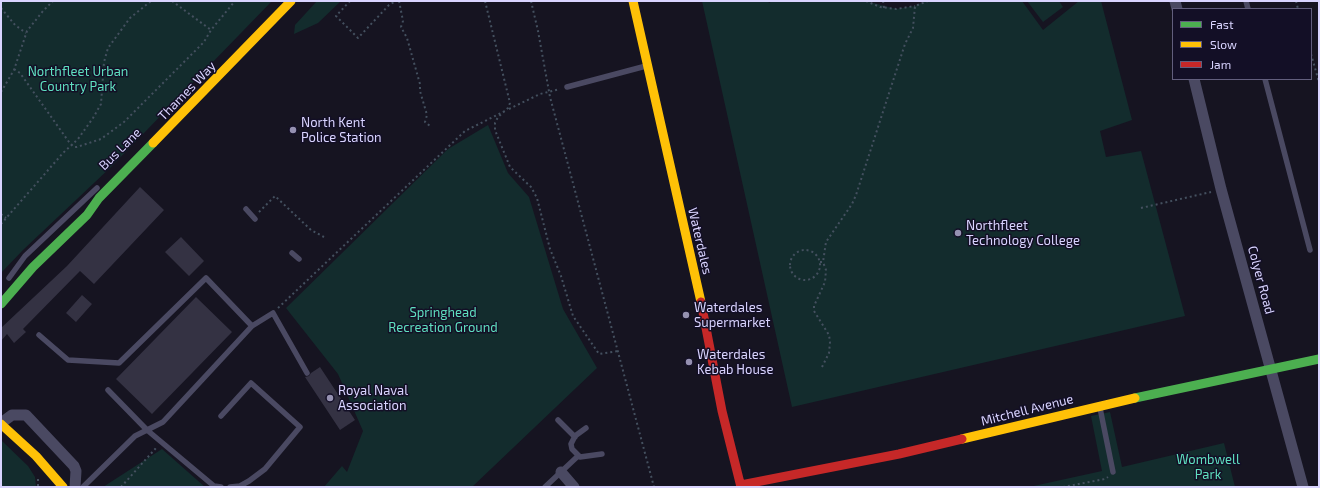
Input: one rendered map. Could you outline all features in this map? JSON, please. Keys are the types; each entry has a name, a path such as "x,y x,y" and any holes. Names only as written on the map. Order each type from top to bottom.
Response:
{"street":[{"name":"Thames Way","path":"1,304 33,267 87,215 99,198 292,1"},
{"name":"Waterdales","path":"633,1 710,344 711,361 741,486"},
{"name":"Colyer Road","path":"1194,80 1221,189 1303,487"},
{"name":"Thames Way","path":"1,286 88,205 99,198"},
{"name":"Mitchell Avenue","path":"741,486 899,454 1099,406 1319,359"},
{"path":"60,486 36,456 1,424 12,415 26,415 74,466 76,471 75,487"},
{"path":"561,472 574,487"}],"lane":[{"path":"567,87 648,66"},
{"path":"1265,80 1310,250"},
{"name":"Bus Lane","path":"9,278 25,256 100,185"},
{"path":"246,209 255,218"},
{"path":"292,253 298,260"},
{"path":"39,335 68,360 119,363 206,278 252,326"},
{"path":"83,487 135,436 163,422 252,326 273,312 307,374"},
{"path":"221,416 251,383 300,427 265,469 240,486 230,487"},
{"path":"108,390 147,430 214,486 221,487"},
{"path":"1099,406 1113,472"},
{"path":"558,420 574,437"},
{"path":"586,428 574,437 571,447 580,457 602,454"},
{"path":"545,487 578,456"}],"path":[{"path":"1,92 14,69 26,33 53,1"},
{"path":"1,224 72,145 94,118 102,99 104,62 108,48 130,18 151,1"},
{"path":"172,1 211,30"},
{"path":"14,69 20,74 72,145 76,148 101,138 124,122 204,42 211,30 235,1"},
{"path":"350,1 336,16 358,38 390,4 398,1 403,21 402,27 407,38 427,115 425,122 430,126"},
{"path":"485,1 510,103 507,110 498,117 495,123 495,130 510,167 531,188 537,198 550,249 561,276 573,316 600,354 618,350"},
{"path":"531,1 550,97 654,487"},
{"path":"866,1 884,8 896,9 915,6 928,1"},
{"path":"883,1 884,8"},
{"path":"822,367 830,353 830,342 829,335 814,311 814,306 825,282 826,270 824,262 826,242 852,204 856,195 905,44 913,28 915,6"},
{"path":"1,8 15,26 26,33"},
{"path":"1312,58 1319,82"},
{"path":"273,312 465,131 540,94 567,87"},
{"path":"1141,208 1221,189"},
{"path":"255,218 275,196 311,230 324,237"},
{"path":"1,214 6,218"},
{"path":"802,250 812,251 820,262 820,267 816,275 807,280 794,276 790,268 790,263 794,254 802,250"},
{"path":"121,487 156,448"},
{"path":"1064,487 1105,479 1113,472"}],"green space":[{"name":"Northfleet Urban Country Park","path":"1,1 272,1 112,166 23,250 1,273"},
{"path":"317,1 341,1 318,23 294,34 295,25"},
{"name":"Northfleet Technology College","path":"702,1 768,1 769,3 772,1 866,1 896,9 915,6 925,1 1022,1 1043,30 1079,1 1101,1 1132,120 1100,131 1106,157 1141,151 1185,316 792,407"},
{"path":"1027,1 1059,1 1063,7 1043,22"},
{"name":"Springhead Recreation Ground","path":"488,125 508,173 529,197 563,309 597,368 472,487 324,487 342,466 347,472 363,431 338,374 286,308 448,149"},
{"name":"Wombwell Park","path":"1110,412 1122,467 1224,443 1235,487 1029,487 1102,471 1091,416"},
{"path":"1,440 28,466 35,477 36,487 2,487"},
{"path":"162,449 205,487 103,487"}],"building":[{"path":"140,187 164,210 94,284 80,271 23,329 26,332 14,343 7,334 1,341 1,328 67,266"},
{"path":"181,237 204,261 189,276 165,252"},
{"path":"82,295 92,304 76,322 66,313"},
{"path":"196,297 232,332 152,414 116,379"},
{"name":"Royal Naval Association","path":"320,367 355,420 340,430 305,377 309,376"}],"traffic: fast":[{"path":"1,304 33,267 87,215 99,198 153,143"},
{"path":"1135,398 1319,359"}],"traffic: slow":[{"path":"153,143 291,1"},
{"path":"633,1 701,302"},
{"path":"962,439 1135,398"},
{"path":"1,424 36,456 63,487"}],"traffic: jam":[{"path":"701,302 722,411 741,487"},
{"path":"741,485 899,454 962,439"}],"place":[{"name":"North Kent Police Station","path":"293,130"},
{"name":"Northfleet Technology College","path":"958,233"},
{"name":"Waterdales Supermarket","path":"686,315"},
{"name":"Waterdales Kebab House","path":"689,362"},
{"name":"Royal Naval Association","path":"330,398"}]}
